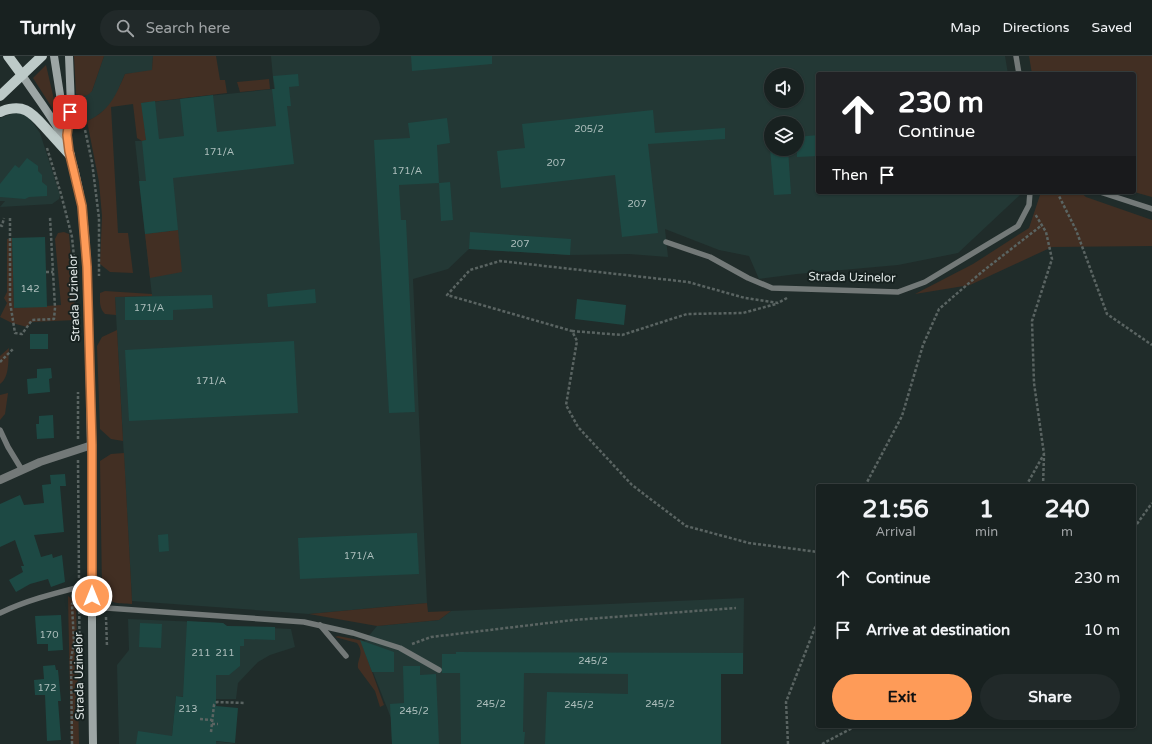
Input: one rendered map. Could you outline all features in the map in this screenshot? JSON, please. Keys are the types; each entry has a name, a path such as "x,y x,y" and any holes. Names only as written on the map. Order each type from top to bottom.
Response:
{"main road":[{"name":"Strada Uzinelor","path":"8,56 22,75"},
{"path":"0,96 42,56"},
{"path":"0,112 8,109 19,108 34,114 69,153"}],"street":[{"name":"Strada Uzinelor","path":"54,56 69,153 84,223 92,445 91,584 93,744"},
{"path":"67,135 71,106 69,56"},
{"name":"Strada Uzinelor","path":"22,75 54,125 69,153"},
{"path":"0,480 40,462 92,445"}],"lane":[{"path":"1016,56 1019,72"},
{"name":"Strada Uzinelor","path":"666,242 710,257 748,278 772,288 898,292 925,282 1018,226 1029,205 1030,194"},
{"path":"1106,194 1152,209"},
{"path":"0,430 22,470"},
{"path":"0,613 37,598 91,584"},
{"path":"92,607 304,622 353,633 400,648 439,670"},
{"path":"320,625 346,656"}],"path":[{"path":"85,130 92,162 99,218 99,280"},
{"path":"1057,194 1076,230 1107,314 1152,345"},
{"path":"1029,205 1046,232 1052,258 1032,321 1034,383 1044,454 1043,484"},
{"path":"10,218 10,302 16,333 22,334 32,320 54,319 55,308 50,217"},
{"path":"0,225 2,226 4,218"},
{"path":"866,484 902,416 923,345 939,309 983,271 1042,225"},
{"path":"778,303 745,298 688,282 500,261 470,270 447,295 572,331 622,335 687,314 743,313 778,303 801,289"},
{"path":"46,272 53,272"},
{"path":"572,331 577,341 566,405 578,427 632,485 686,526 749,543 816,552"},
{"path":"0,362 14,348"},
{"path":"1027,484 1044,454"},
{"path":"1136,525 1152,503"},
{"path":"72,744 71,659 74,643 72,604 79,599"},
{"path":"105,608 107,647"},
{"path":"400,648 431,637 573,620 736,608"},
{"path":"788,744 786,702 816,625"},
{"path":"212,732 214,705 218,702 245,703"},
{"path":"200,719 212,720"},
{"path":"212,724 218,724"},
{"path":"822,744 852,728"}],"shaded area":[{"path":"74,56 104,56 92,91 87,95 83,96 76,94"},
{"path":"104,56 153,56 152,71 125,74 114,100 94,118 85,122 76,94 83,97 92,91"},
{"path":"153,56 216,56 220,80 225,80 227,93 142,103 146,140 142,141 137,138 133,104 111,107 118,233 128,233 133,273 110,272 100,264 102,216 99,182 87,121 101,113 111,102 125,74 152,70"},
{"path":"271,56 1005,56 1008,72 816,72 816,194 1021,194 958,253 898,265 759,279 749,256 719,250 665,229 668,257 629,254 570,255 469,249 448,269 413,279 427,603 309,614 132,601 115,297 152,296 135,141 142,141 145,135 141,103 274,89"},
{"path":"1029,56 1152,56 1152,197 1136,193 1136,72 1032,72"},
{"path":"46,65 58,117 33,78"},
{"path":"269,79 270,89 240,92 237,82"},
{"path":"17,112 28,116 40,133 60,195 59,199 52,204 0,207 5,201 0,201 0,118"},
{"path":"1040,194 1082,194 1086,197 1152,220 1152,246 1052,247 970,285 915,294 973,264 1029,228"},
{"path":"178,230 182,272 150,278 145,234"},
{"path":"64,232 69,234 76,320 32,322 27,327 12,323 0,317 7,303 4,298 7,292 7,239 12,238 14,308 61,305 55,239 58,233"},
{"path":"105,291 152,294 152,296 115,297 116,315 105,314 101,307 100,293"},
{"path":"117,330 123,441 111,439 100,429 97,346 102,337"},
{"path":"9,348 7,372 0,384 0,356"},
{"path":"8,393 5,414 0,420 0,395"},
{"path":"124,453 132,604 111,601 102,589 100,461 111,454"},
{"path":"68,596 76,602 79,744 71,744"},
{"path":"744,598 743,674 721,674 721,744 392,744 391,718 362,644 377,626 439,620 451,611"},
{"path":"427,603 428,612 451,611 439,620 377,626 309,614"},
{"path":"128,619 223,623 227,626 291,629 295,647 270,655 258,662 238,683 236,699 202,699 176,696 172,736 238,744 119,744 117,665 129,650"},
{"path":"338,636 364,641 362,644 384,705 380,707 375,691 358,668 361,653 357,643 335,637"}],"building":[{"path":"411,56 492,56 492,64 412,71"},
{"path":"298,74 299,86 289,87 291,106 287,106 294,164 173,178 178,230 145,234 139,181 146,181 142,141 146,140 141,103 155,101 159,139 184,136 180,99 213,95 217,132 276,126 272,89 275,89 273,76"},
{"path":"653,110 655,133 725,128 725,139 648,144 658,233 622,237 615,175 501,188 497,151 525,148 522,124"},
{"path":"447,118 450,143 437,145 439,183 399,185 401,220 406,220 415,412 389,413 374,140 410,138 408,123"},
{"path":"816,135 816,156 797,157 804,156 804,136"},
{"path":"771,156 788,156 791,194 774,195"},
{"path":"27,158 38,166 38,171 42,175 42,182 47,186 47,196 29,197 25,199 0,197 0,184 15,165 19,168"},
{"path":"450,182 453,220 441,221 439,183"},
{"path":"470,232 571,239 570,255 469,249"},
{"path":"45,237 47,307 14,308 12,238"},
{"path":"315,289 316,303 268,307 267,294"},
{"path":"212,295 213,308 173,310 173,320 125,320 125,297"},
{"path":"577,299 626,305 624,325 575,319"},
{"path":"30,334 48,334 48,349 30,349"},
{"path":"294,341 298,413 129,421 125,350"},
{"path":"51,368 52,378 49,379 50,392 28,394 27,379 37,378 37,369"},
{"path":"53,415 54,438 37,439 36,424 39,424 39,416"},
{"path":"65,474 66,486 60,486 64,532 34,535 41,557 52,554 53,558 62,555 65,582 51,587 48,579 30,584 16,592 9,580 23,572 21,566 24,566 15,540 0,547 0,504 20,495 24,505 44,503 42,485 51,484 50,475"},
{"path":"417,533 419,574 300,579 298,538"},
{"path":"168,534 169,551 159,552 158,535"},
{"path":"61,615 63,650 48,651 48,644 37,644 35,616"},
{"path":"187,621 223,623 227,626 275,627 275,640 244,639 244,646 240,646 240,666 229,675 216,675 216,706 238,708 235,743 216,741 216,744 136,744 138,731 172,736 176,696 183,697"},
{"path":"140,623 162,624 161,648 139,647"},
{"path":"360,640 394,652 394,672 372,672"},
{"path":"456,652 743,653 743,674 721,674 721,744 545,744 547,692 628,694 628,674 524,673 524,744 461,744 460,673 442,673 442,654 456,654"},
{"path":"55,665 56,670 58,670 61,701 58,701 61,740 47,741 45,695 35,695 34,680 44,679 43,666"},
{"path":"403,666 420,666 420,675 436,674 439,744 392,744 390,704 404,703"}],"route":[{"path":"70,112 67,135 69,151 82,206 87,267 92,445 92,596"}]}
